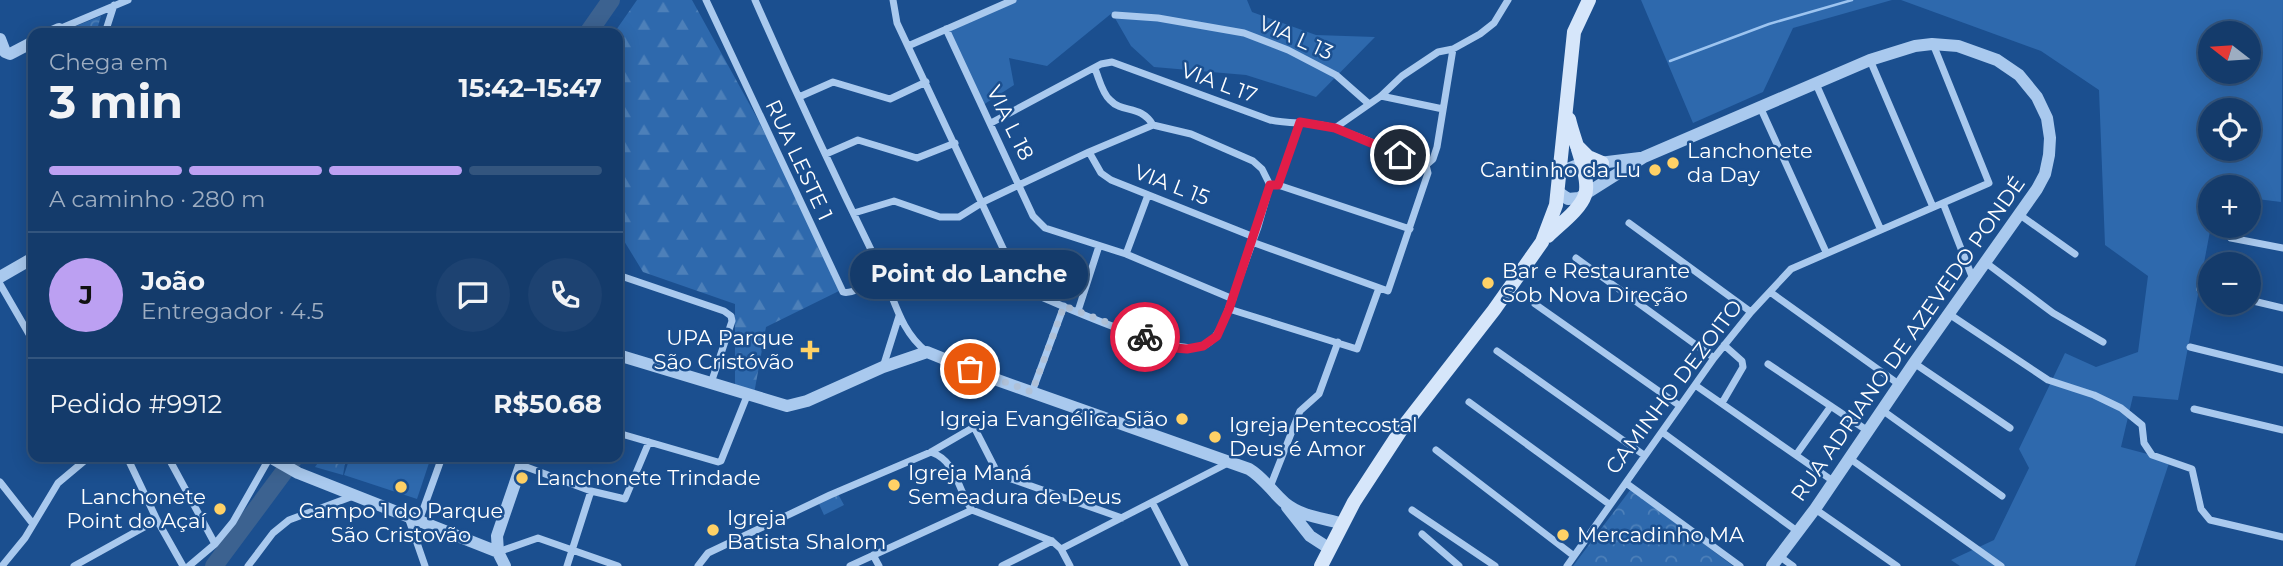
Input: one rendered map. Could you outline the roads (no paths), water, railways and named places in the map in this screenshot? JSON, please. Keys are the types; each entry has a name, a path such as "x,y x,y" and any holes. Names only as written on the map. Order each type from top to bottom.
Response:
{"main road":[{"path":"1542,242 1553,218 1558,192 1574,32 1589,0"},
{"path":"1321,566 1343,524 1403,427 1494,310 1542,242 1573,211 1586,193 1587,184 1575,144 1566,97"},
{"path":"1575,144 1588,157 1602,163"}],"street":[{"path":"66,28 128,0"},
{"name":"RUA LESTE 1","path":"706,0 843,292 849,294 883,275"},
{"path":"755,0 911,337 928,352 1258,475 1301,519 1310,536 1330,550"},
{"path":"893,0 897,23 1024,288 1175,348 1203,346 1217,336 1300,122"},
{"path":"908,46 1013,0"},
{"path":"1335,128 1438,52 1453,49 1480,34 1494,23 1508,0"},
{"path":"107,28 114,5"},
{"name":"VIA L 13","path":"1115,15 1170,19 1244,33 1288,50 1336,75 1369,104"},
{"name":"VIA L 18","path":"946,29 1036,220 1045,228 1100,246"},
{"path":"0,39 5,52 12,54 28,45"},
{"name":"RUA ADRIANO DE AZEVEDO PONDÉ","path":"1586,193 1644,158 1870,60 1915,46 1933,44 1969,49 1997,60 2019,75 2037,97 2047,118 2049,155 2045,174 2020,215 1776,561"},
{"name":"CAMINHO DEZOITO","path":"1567,566 1714,358 1751,312 1795,266 1984,186 1989,181 1933,44"},
{"path":"1253,240 1388,291 1427,169 1435,154 1453,49"},
{"path":"1870,60 1933,207"},
{"name":"VIA L 17","path":"991,123 1107,62 1120,64 1270,120 1335,128 1427,169"},
{"path":"1095,69 1108,99 1117,105 1142,112 1153,125"},
{"path":"799,97 833,82 890,99 926,82"},
{"path":"1816,84 1881,228"},
{"path":"1381,96 1443,109"},
{"path":"1761,109 1826,252"},
{"path":"854,213 887,201 898,201 927,213 959,217 983,202 1153,125 1191,134 1253,161 1274,185 1410,229"},
{"path":"826,154 858,140 922,158 955,143"},
{"name":"VIA L 15","path":"1089,152 1107,178 1253,240"},
{"name":"RUA ADRIANO DE AZEVEDO PONDÉ","path":"1560,175 1569,168 1582,165 1644,158"},
{"path":"1558,192 1568,199 1579,198 1586,193"},
{"path":"1126,254 1148,195"},
{"path":"1943,203 1973,279"},
{"path":"2020,215 2075,254"},
{"path":"1629,223 1751,312"},
{"path":"2231,238 2283,248"},
{"path":"1078,311 1100,246 1126,254 1233,299"},
{"path":"1576,257 1714,358"},
{"path":"883,275 922,260 1003,289 1014,291 1024,288"},
{"path":"0,277 28,261"},
{"path":"1985,262 2053,313 2103,342"},
{"path":"623,277 732,316 711,384"},
{"path":"0,284 28,332"},
{"path":"1229,309 1357,349 1379,288"},
{"path":"1770,292 1900,385"},
{"path":"2261,303 2283,308"},
{"path":"1535,304 1680,405"},
{"path":"1032,392 1064,306"},
{"path":"1949,314 2048,380 2094,395 2121,408 2141,425 2144,443 2152,455 2192,469 2201,509 2210,520 2283,537"},
{"path":"884,367 899,316"},
{"path":"1270,487 1300,411 1319,394 1338,342"},
{"path":"1721,403 1743,367 1742,361 1724,345"},
{"path":"2190,347 2283,370"},
{"path":"1497,351 1644,455"},
{"path":"623,357 747,396 794,406 884,367 928,352"},
{"path":"1914,363 2010,428"},
{"path":"1768,364 1868,430"},
{"path":"1695,385 1833,481"},
{"path":"623,434 715,462 721,461 747,396"},
{"path":"1469,402 1609,504"},
{"path":"1796,455 1831,406"},
{"path":"2194,409 2283,430"},
{"path":"1882,410 2002,496"},
{"path":"698,566 708,552 931,452 974,427 997,472 1003,476 1122,519"},
{"path":"1662,432 1797,531"},
{"path":"525,462 591,491 619,500 628,495 649,442"},
{"path":"1436,450 1574,556"},
{"path":"931,452 941,456 951,466 972,510 1052,541 1070,566"},
{"path":"1849,458 2001,566"},
{"path":"2,566 25,538 58,483 83,462"},
{"path":"129,462 183,566"},
{"path":"171,462 215,544"},
{"path":"190,566 215,544 233,522 271,462"},
{"path":"278,462 298,473 498,552 538,538 618,566"},
{"path":"425,566 414,518 440,462"},
{"path":"505,566 498,552 497,536 523,462"},
{"path":"1061,550 1229,463"},
{"path":"0,482 33,524"},
{"path":"1626,483 1740,566"},
{"path":"568,566 591,491"},
{"path":"248,566 273,533 289,520 356,495"},
{"path":"1152,502 1182,565"},
{"path":"1815,509 1897,566"},
{"path":"849,566 972,510"},
{"path":"1412,510 1495,566"},
{"path":"1301,519 1343,524"},
{"path":"74,566 157,520"},
{"path":"1422,534 1459,566"},
{"path":"1002,566 1052,541"},
{"path":"873,555 879,566"},
{"path":"1776,561 1793,566"}],"waterway":[{"path":"591,28 611,0"},
{"path":"1670,61 1769,24 1852,0"},
{"path":"214,566 291,462"}],"place":[{"name":"Lanchonete da Day","path":"1673,163"},
{"name":"Cantinho da Lu","path":"1655,170"},
{"name":"Bar e Restaurante Sob Nova Direção","path":"1488,283"},
{"name":"UPA Parque São Cristóvão","path":"810,350"},
{"name":"Point do Lanche","path":"970,369"},
{"name":"Igreja Evangélica Sião","path":"1182,419"},
{"name":"Igreja Pentecostal Deus é Amor","path":"1215,437"},
{"name":"Lanchonete Trindade","path":"522,478"},
{"name":"Igreja Maná Semeadura de Deus","path":"894,485"},
{"name":"Campo 1 do Parque São Cristovão","path":"401,487"},
{"name":"Lanchonete Point do Açaí","path":"220,509"},
{"name":"Igreja Batista Shalom","path":"713,530"},
{"name":"Mercadinho MA","path":"1563,535"}]}
